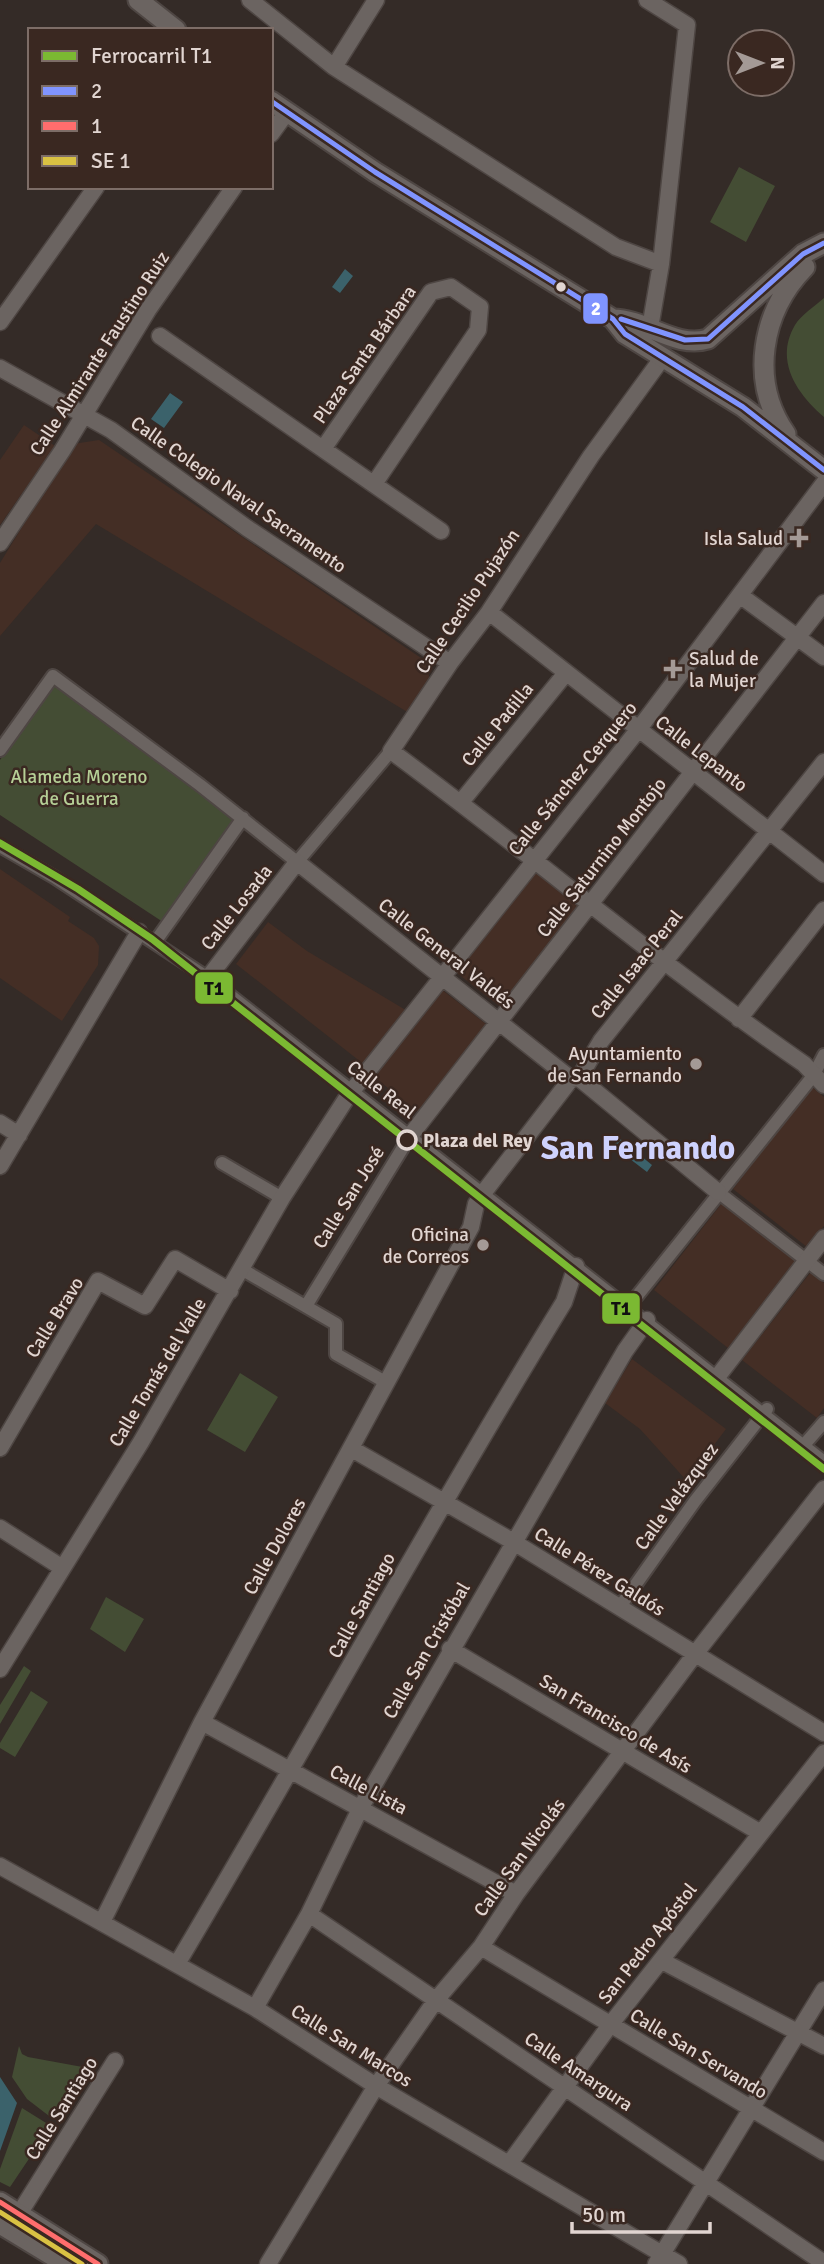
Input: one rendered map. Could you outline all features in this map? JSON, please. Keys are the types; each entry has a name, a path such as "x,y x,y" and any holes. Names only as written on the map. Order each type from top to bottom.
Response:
{"street":[{"path":"138,0 173,28"},
{"path":"250,0 334,68 616,247 661,264"},
{"path":"334,68 376,0"},
{"path":"647,0 687,25 661,264 650,328"},
{"path":"273,127 279,106 440,214 614,319 625,334 743,407 824,470"},
{"path":"0,322 95,189"},
{"name":"Calle Almirante Faustino Ruiz","path":"0,542 62,451 148,310 233,189"},
{"path":"614,319 628,319 688,340 708,339 803,254 822,244"},
{"path":"794,447 770,410 765,396 764,358 767,338 785,290 822,244"},
{"name":"Plaza Santa Bárbara","path":"323,449 431,292 451,287 480,307 478,330 374,484"},
{"path":"160,336 441,531"},
{"name":"Calle Cecilio Pujazón","path":"297,862 391,751 450,663 489,612 542,527 663,357"},
{"name":"Calle Colegio Naval Sacramento","path":"0,368 81,416 111,430 247,528 450,663"},
{"name":"Calle Sánchez Cerquero","path":"350,1093 638,730 824,483"},
{"path":"741,596 824,657"},
{"name":"Calle Saturnino Montojo","path":"410,1136 590,903 694,774 824,603"},
{"name":"Calle Lepanto","path":"489,612 824,874"},
{"name":"Calle Padilla","path":"461,802 566,673"},
{"path":"0,750 53,676 243,818 297,862"},
{"path":"391,751 534,858 664,964 804,1064 818,1081"},
{"name":"Calle Isaac Peral","path":"484,1192 824,762"},
{"path":"155,942 243,818"},
{"name":"Calle Real","path":"0,846 208,978 350,1093 484,1192 765,1411 824,1462"},
{"name":"Calle General Valdés","path":"297,862 441,977 575,1078"},
{"name":"Calle Losada","path":"208,978 297,862"},
{"path":"739,1019 824,910"},
{"path":"0,1166 139,932"},
{"path":"629,1306 718,1192 818,1081 824,1055"},
{"path":"575,1078 824,1274"},
{"name":"Calle Tomás del Valle","path":"0,1669 141,1442 243,1270 282,1198 350,1093"},
{"path":"0,1123 19,1135"},
{"name":"Calle San José","path":"306,1306 319,1280 410,1136"},
{"path":"222,1163 282,1198"},
{"name":"Calle Dolores","path":"102,1922 202,1722 471,1227 476,1204 484,1192"},
{"path":"718,1376 824,1238"},
{"name":"Calle Bravo","path":"0,1448 97,1281 145,1306 175,1259 230,1291"},
{"name":"Calle Santiago","path":"177,1964 292,1771 443,1501 564,1302 576,1266"},
{"path":"243,1270 336,1324 336,1354 387,1384"},
{"name":"Calle San Cristóbal","path":"255,2008 309,1914 361,1807 450,1649 625,1351 647,1320"},
{"name":"Calle Velázquez","path":"619,1608 695,1500 765,1411"},
{"path":"804,1445 824,1422"},
{"name":"Calle Pérez Galdós","path":"352,1449 512,1541 824,1733"},
{"name":"Calle San Nicolás","path":"268,2264 376,2086 436,2000 481,1947 516,1894 622,1751 824,1489"},
{"path":"0,1528 61,1567"},
{"name":"San Francisco de Asís","path":"450,1649 759,1832"},
{"name":"Calle Lista","path":"202,1722 516,1894"},
{"name":"San Pedro Apóstol","path":"509,2164 610,2025 663,1961 759,1832 824,1753"},
{"name":"Calle San Marcos","path":"0,1867 255,2008 376,2086 509,2164 659,2259 679,2264"},
{"name":"Calle Amargura","path":"309,1914 824,2263"},
{"name":"Calle San Servando","path":"481,1947 824,2152"},
{"path":"663,1961 824,2046"},
{"path":"659,2259 753,2110 824,1990"},
{"name":"Calle Santiago","path":"19,2214 115,2061"},
{"path":"0,2202 99,2264"},
{"path":"0,2224 66,2264"}],"shaded area":[{"path":"24,425 55,446 0,525 0,460"},
{"path":"99,440 427,662 430,684 409,713 96,524 0,636 0,563 73,444"},
{"path":"0,869 70,917 68,921 94,938 99,946 98,965 62,1021 0,978"},
{"path":"536,872 581,907 502,1008 457,973"},
{"path":"268,922 307,951 409,1012 366,1066 236,964"},
{"path":"441,989 486,1024 418,1112 373,1076"},
{"path":"812,1087 824,1097 824,1226 807,1247 733,1189"},
{"path":"722,1203 796,1261 728,1348 654,1290"},
{"path":"810,1273 824,1283 824,1408 817,1418 742,1360"},
{"path":"632,1359 726,1429 687,1481 640,1429 605,1403"}],"green space":[{"path":"739,167 775,186 746,242 710,222"},
{"path":"824,298 824,417 797,387 788,364 787,351 795,325"},
{"name":"Alameda Moreno de Guerra","path":"53,684 235,819 163,922 0,815 0,760"},
{"path":"240,1373 278,1397 245,1452 207,1430"},
{"path":"106,1597 144,1619 125,1652 90,1629"},
{"path":"24,1666 31,1671 0,1724 0,1705"},
{"path":"31,1691 48,1702 15,1757 0,1748 0,1743"},
{"path":"19,2046 22,2054 28,2057 88,2068 53,2119 27,2099 12,2077"},
{"path":"22,2108 51,2126 10,2187 0,2182 0,2169"}],"water":[{"path":"345,269 353,276 340,293 332,287"},
{"path":"170,393 183,402 164,428 151,419"},
{"path":"619,1138 652,1165 647,1172 613,1146"},
{"path":"0,2077 17,2103 0,2151"}],"rail line":[{"name":"T1","path":"0,843 78,889 152,939 824,1469"}],"transit line":[{"name":"2","path":"273,102 375,172 613,319 625,334 743,407 824,470"},
{"name":"2","path":"621,319 685,340 708,339 803,254 824,243"},
{"name":"1","path":"0,2202 98,2264"},
{"path":"0,2212 82,2264"}],"place":[{"name":"Isla Salud","path":"799,538"},
{"name":"Salud de la Mujer","path":"673,669"},
{"name":"Ayuntamiento de San Fernando","path":"696,1064"},
{"name":"Plaza del Rey","path":"407,1140"},
{"name":"Oficina de Correos","path":"483,1245"}],"district":[{"name":"San Fernando","path":"638,1147"}]}
